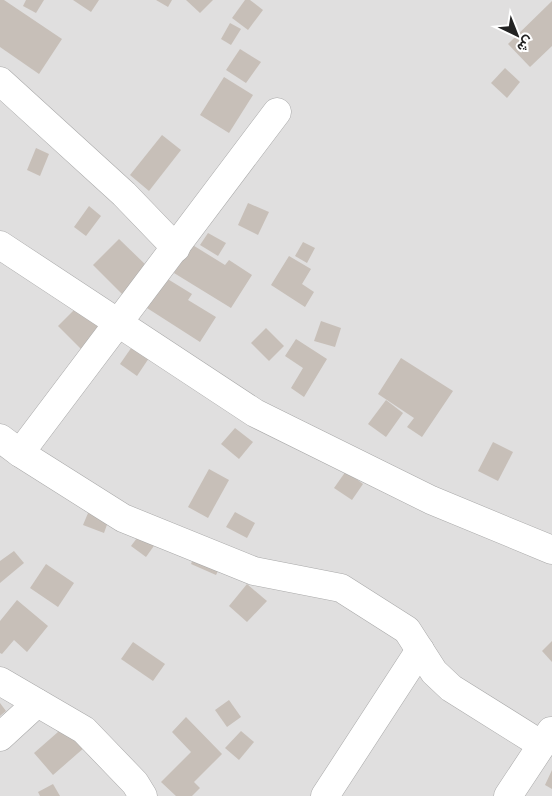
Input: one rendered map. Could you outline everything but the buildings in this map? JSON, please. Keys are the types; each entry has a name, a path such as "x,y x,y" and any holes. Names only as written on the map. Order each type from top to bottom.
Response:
{"street":[{"path":"0,81 124,194 176,248"},
{"path":"277,112 118,323 10,446 123,518 254,571 341,588 407,630 434,672 451,688 547,738 508,796"},
{"path":"0,245 255,413 431,500 552,550"},
{"path":"325,796 420,650"},
{"path":"0,681 84,730 135,783 143,796"},
{"path":"0,737 37,702"}],"shaded area":[{"path":"0,0 552,0 552,796 0,796"}]}
